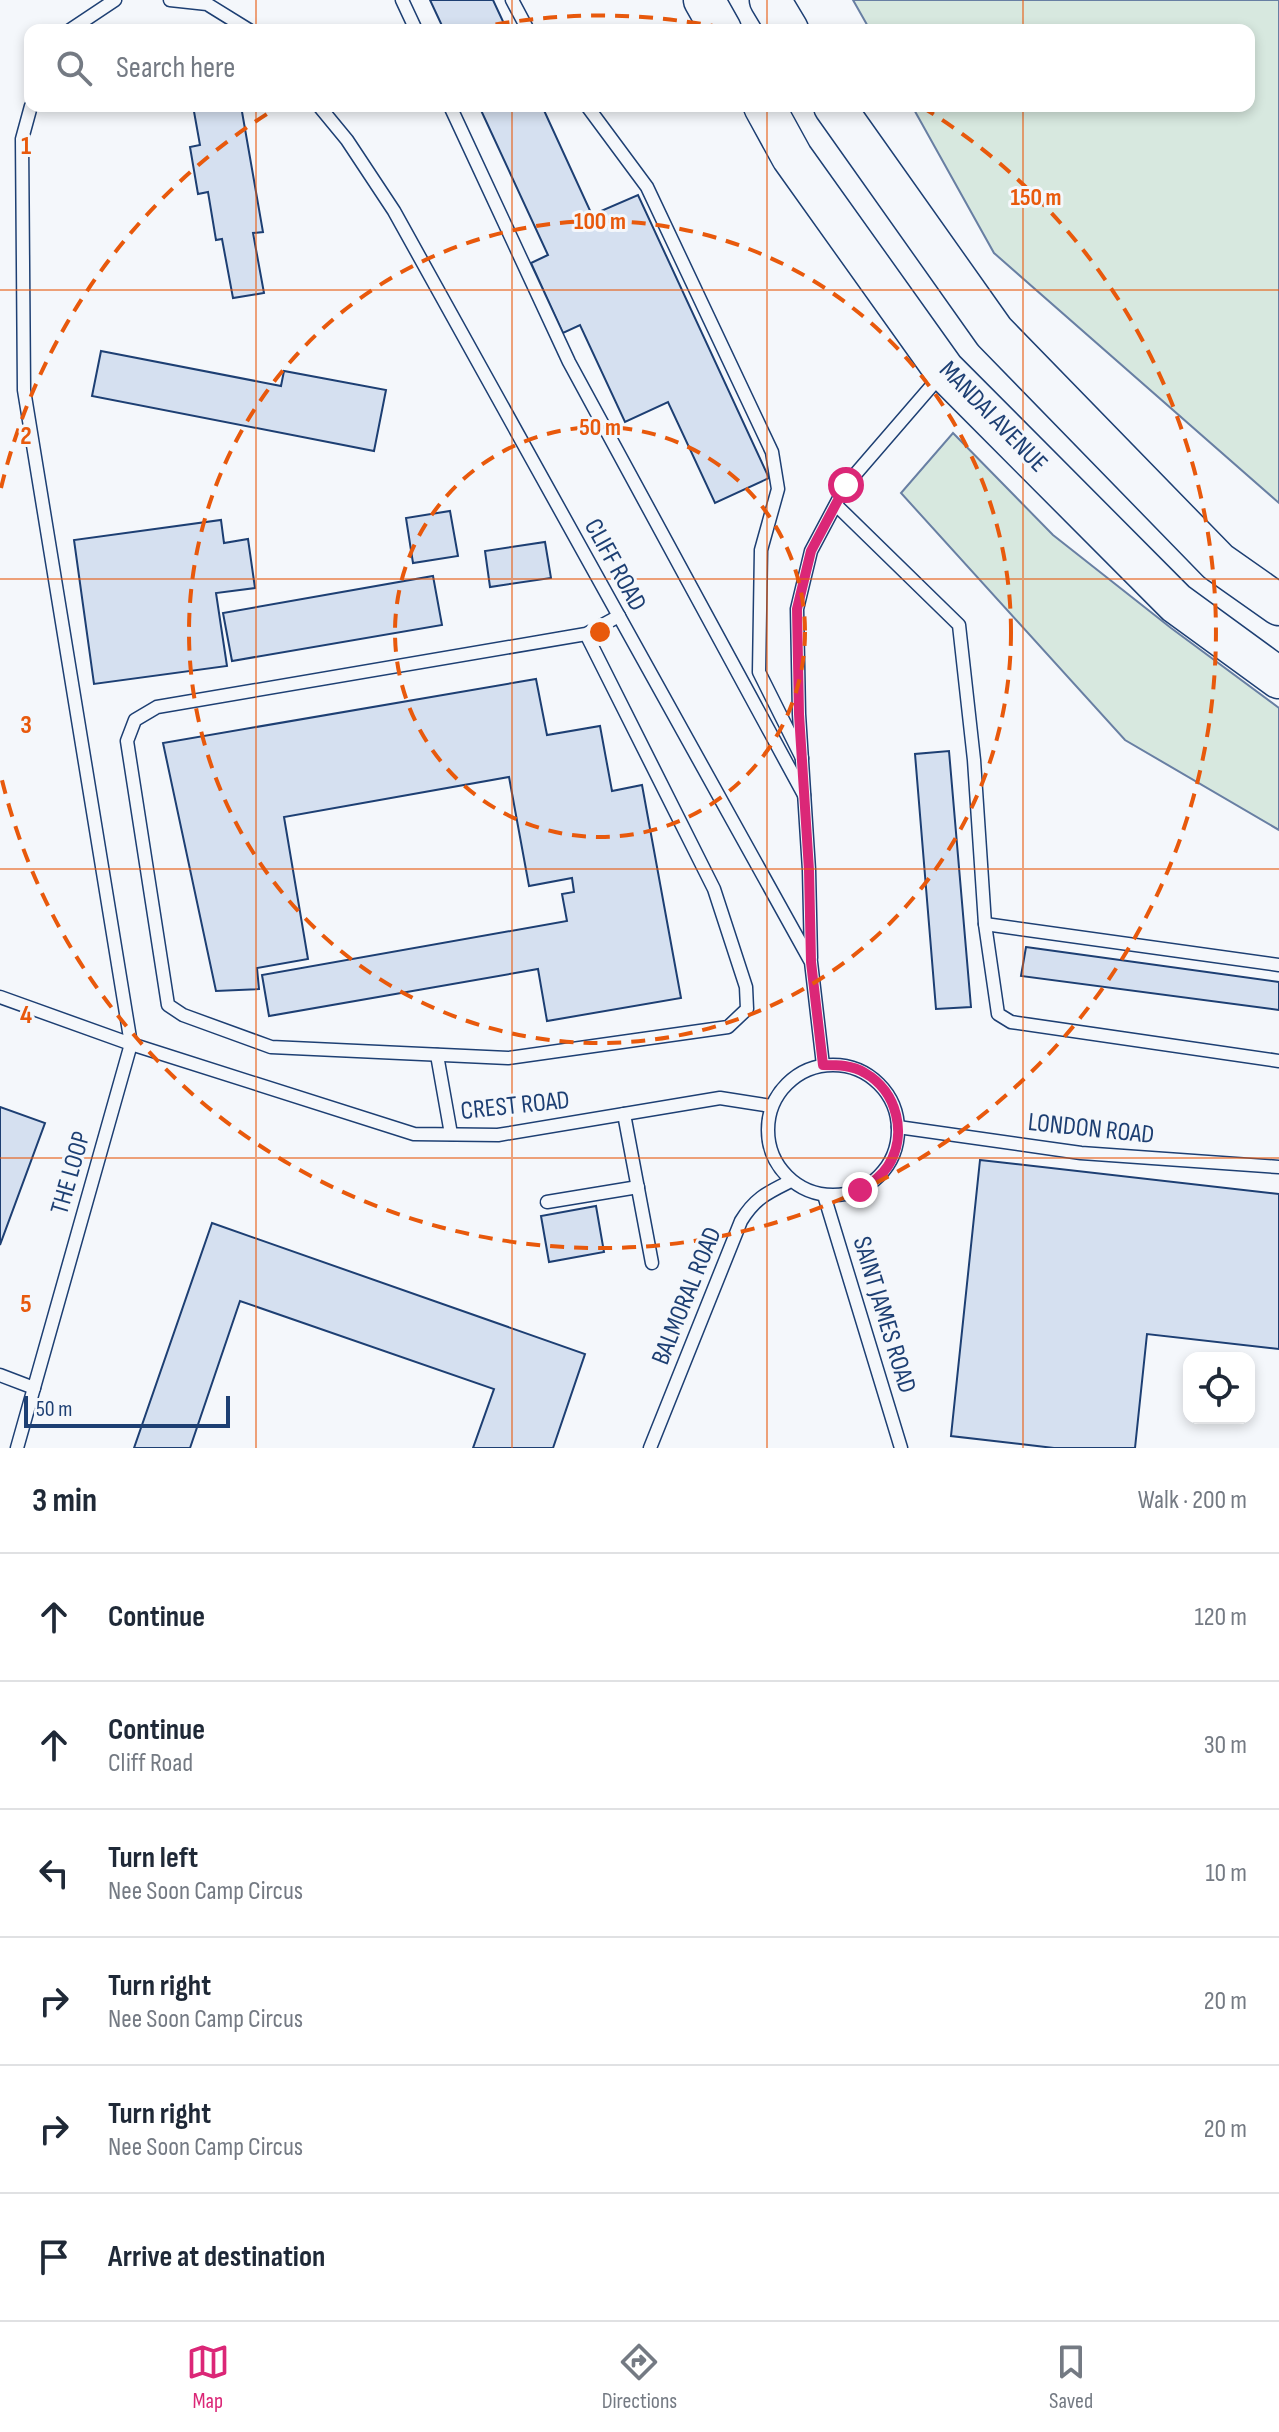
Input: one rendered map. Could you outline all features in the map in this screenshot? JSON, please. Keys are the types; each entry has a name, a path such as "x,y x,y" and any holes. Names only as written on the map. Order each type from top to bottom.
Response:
{"main road":[{"path":"704,0 718,24"},
{"path":"770,0 784,24"},
{"name":"MANDAI AVENUE","path":"767,112 792,157 944,370 1176,603 1279,678"},
{"path":"838,112 994,332 1218,562 1279,605"}],"lane":[{"path":"79,24 115,0"},
{"path":"170,0 207,4 239,24"},
{"path":"402,0 413,24"},
{"path":"512,0 525,24"},
{"path":"0,997 131,1044 24,390 22,139 29,112"},
{"name":"CLIFF ROAD","path":"324,112 347,140 394,211 811,962 823,1065"},
{"path":"453,112 569,362 804,795"},
{"path":"591,112 647,187 772,452 778,489 761,550 759,672 802,758"},
{"path":"811,962 797,609 811,551 846,485 944,370"},
{"path":"836,505 959,625 974,760 985,924 998,1014 1011,1022 1279,1061"},
{"path":"586,634 714,889 746,987 747,1009 728,1027 508,1058 271,1047 183,1015 168,1005 127,741 135,720 157,707 586,634 619,616"},
{"path":"985,924 1279,965"},
{"name":"CREST ROAD","path":"131,1044 414,1134 498,1135 720,1098 771,1106"},
{"name":"THE LOOP","path":"17,1448 131,1044"},
{"path":"437,1055 451,1134"},
{"path":"823,1065 845,1065 865,1073 882,1087 894,1105 898,1127 896,1147 888,1166 875,1181 860,1190 842,1196 806,1191 791,1181 777,1165 769,1147 767,1126 771,1106 783,1086 801,1072 823,1065"},
{"path":"624,1114 652,1263"},
{"name":"LONDON ROAD","path":"898,1127 1081,1153 1279,1167"},
{"name":"BALMORAL ROAD","path":"650,1448 741,1221 760,1197 791,1181"},
{"path":"547,1202 638,1187"},
{"name":"SAINT JAMES ROAD","path":"824,1195 901,1448"},
{"path":"0,1375 34,1388"}],"shaded area":[{"path":"853,0 1279,0 1279,503 994,253 915,112 1255,112 1255,24 867,24"},
{"path":"953,433 1053,535 1279,708 1279,830 1125,740 901,493"}],"building":[{"path":"430,0 493,0 504,24 441,24"},
{"path":"194,112 242,112 263,232 253,233 264,293 233,298 222,239 216,240 208,192 198,194 190,147 200,145"},
{"path":"482,112 545,112 592,215 638,195 769,478 715,503 668,402 625,422 580,325 563,333 531,263 548,255"},
{"path":"101,351 281,386 284,371 386,390 374,451 92,396"},
{"path":"450,511 458,556 413,563 406,518"},
{"path":"221,520 224,543 248,539 255,588 216,593 227,666 94,684 74,540"},
{"path":"545,542 551,578 490,587 485,551"},
{"path":"433,576 442,625 232,661 223,613"},
{"path":"536,679 547,735 600,726 612,791 642,785 681,998 547,1021 538,969 269,1016 262,975 567,921 562,894 574,892 572,878 529,886 509,777 284,817 308,959 257,968 259,989 216,991 163,743"},
{"path":"949,751 971,1007 936,1009 915,754"},
{"path":"1026,947 1279,982 1279,1010 1021,976"},
{"path":"0,1107 45,1123 0,1245"},
{"path":"980,1160 1279,1194 1279,1349 1147,1334 1135,1448 1054,1448 951,1436"},
{"path":"596,1206 604,1252 549,1262 541,1216"},
{"path":"212,1223 585,1354 553,1448 473,1448 494,1389 240,1301 190,1448 134,1448"}],"route":[{"path":"846,485 811,551 797,609 799,714 809,870 811,962 823,1065 845,1065 865,1073 882,1087 894,1105 898,1127 896,1147 888,1166 875,1181 860,1190"}]}
